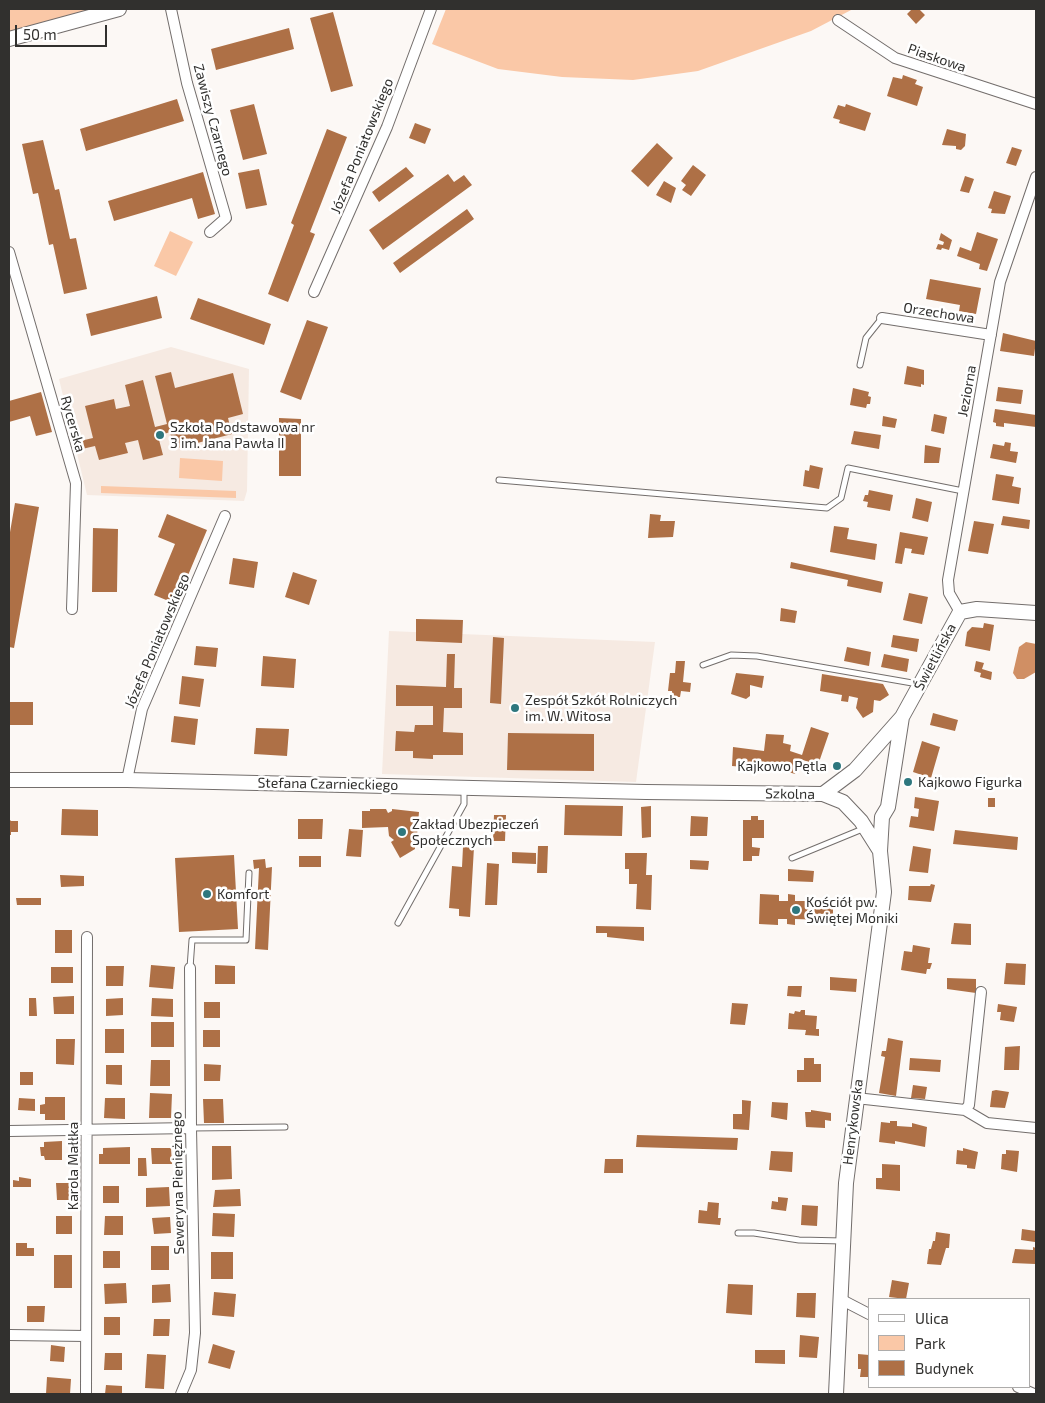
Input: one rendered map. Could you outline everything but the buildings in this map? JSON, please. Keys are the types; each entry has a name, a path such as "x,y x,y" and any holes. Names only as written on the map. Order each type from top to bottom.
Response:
{"street":[{"path":"9,39 119,9"},
{"name":"Zawiszy Czarnego","path":"171,9 187,83 226,218 210,232"},
{"name":"Józefa Poniatowskiego","path":"314,292 387,127 431,9"},
{"name":"Piaskowa","path":"838,20 894,58 1036,104"},
{"name":"Jeziorna","path":"960,612 949,593 948,580 1000,282 1036,177"},
{"name":"Rycerska","path":"9,252 76,483 72,609"},
{"name":"Orzechowa","path":"882,318 991,335"},
{"name":"Józefa Poniatowskiego","path":"127,780 142,709 225,516"},
{"name":"Świetlińska","path":"902,717 921,686 960,612 977,609 1036,613"},
{"name":"Szkolna","path":"646,792 823,794 855,770 902,717"},
{"name":"Henrykowska","path":"836,1394 842,1300 846,1182 884,892 880,851 882,817 888,807 902,717"},
{"path":"878,742 897,755"},
{"path":"843,802 855,770"},
{"name":"Stefana Czarnieckiego","path":"9,780 127,780 646,792"},
{"name":"Henrykowska","path":"823,794 843,802 863,824 880,851"},
{"path":"863,824 882,817"},
{"name":"Karola Małłka","path":"86,937 86,1394"},
{"name":"Seweryna Pieniężnego","path":"181,1394 191,1370 195,1333 190,1128 190,968"},
{"path":"965,1110 969,1105 981,992"},
{"path":"856,1098 965,1110 987,1123 1036,1128"},
{"path":"9,1131 190,1128"},
{"path":"842,1300 868,1313"},
{"path":"9,1336 86,1336"},
{"path":"1020,1388 1034,1394"}],"lane":[{"path":"860,366 866,338 882,318"},
{"path":"499,480 827,508 841,498 848,468 964,491"},
{"path":"703,665 731,655 757,656 914,682 921,686"},
{"path":"398,923 464,804 464,788"},
{"path":"792,858 863,824"},
{"path":"190,968 192,940 246,940 249,873"},
{"path":"190,1128 285,1127"},
{"path":"738,1233 799,1240 844,1241"}],"shaded area":[{"name":"Szkoła Podstawowa nr 3 im. Jana Pawła II","path":"171,347 249,369 247,491 244,501 87,495 59,379"},
{"name":"Zespół Szkół Rolniczych im. W. Witosa","path":"389,631 655,642 636,782 382,774"},
{"path":"1026,642 1036,644 1036,672 1024,679 1017,679 1013,673 1019,647"}],"green space":[{"path":"9,9 108,9 9,35"},
{"path":"446,9 853,9 811,31 698,71 633,80 562,77 498,69 432,44"},
{"path":"170,231 193,242 176,276 154,266"},
{"path":"180,458 223,461 222,481 179,478"},
{"path":"101,486 236,491 236,498 101,493"}],"place":[{"name":"Szkoła Podstawowa nr 3 im. Jana Pawła II","path":"160,435"},
{"name":"Zespół Szkół Rolniczych im. W. Witosa","path":"515,708"},
{"name":"Kajkowo Pętla","path":"837,766"},
{"name":"Kajkowo Figurka","path":"908,782"},
{"name":"Zakład Ubezpieczeń Społecznych","path":"402,832"},
{"name":"Komfort","path":"207,894"},
{"name":"Kościół pw. Świętej Moniki","path":"796,910"}]}
